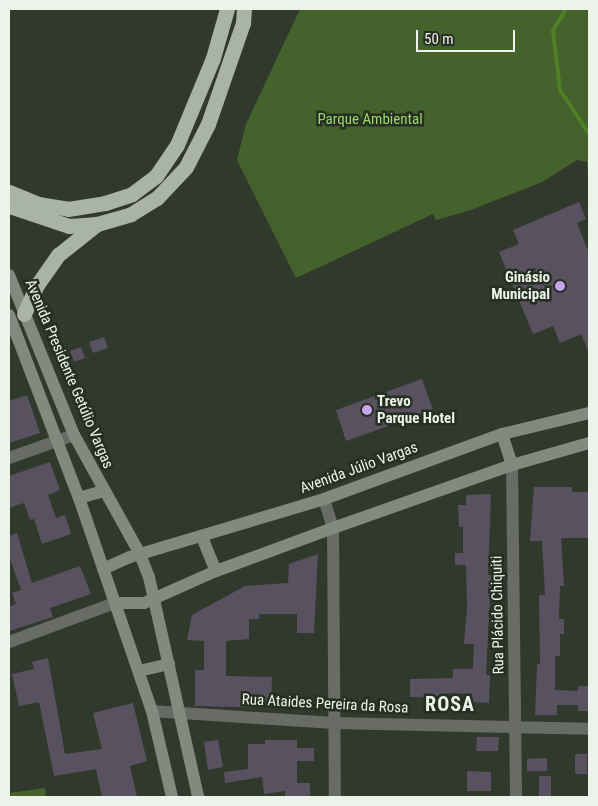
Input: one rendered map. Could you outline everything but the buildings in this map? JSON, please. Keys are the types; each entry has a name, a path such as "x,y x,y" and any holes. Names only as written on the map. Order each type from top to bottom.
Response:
{"highway":[{"path":"9,192 38,204 68,209 105,203 132,194 156,176 177,145 213,58 227,9"},
{"path":"9,206 69,226 97,224 131,214 157,198 186,167 208,124 242,23 244,9"},
{"path":"16,314 58,255 97,224"}],"main road":[{"name":"Avenida Presidente Getúlio Vargas","path":"9,274 16,314 56,442 79,498 152,711 172,797"},
{"name":"Avenida Presidente Getúlio Vargas","path":"16,314 74,435 103,491 140,554 156,598 178,711 198,797"},
{"name":"Avenida Júlio Vargas","path":"103,569 140,554 324,499 502,434 589,413"},
{"name":"Rua Plácido Chiquiti","path":"502,434 512,465"},
{"path":"115,604 144,603 216,571 334,528 512,465 589,443"},
{"path":"79,498 103,491"},
{"path":"202,537 216,571"},
{"path":"138,671 169,664"}],"street":[{"path":"9,458 74,435"},
{"name":"Rua Plácido Chiquiti","path":"512,465 517,728 516,797"},
{"path":"324,499 334,528 335,797"},
{"path":"9,642 115,604"},
{"name":"Rua Ataides Pereira da Rosa","path":"152,711 178,711 334,723 589,729"}],"green space":[{"name":"Parque Ambiental","path":"300,9 589,9 589,190 587,162 577,160 542,182 471,210 436,220 433,214 296,278 237,160 246,124"},
{"path":"45,788 46,797 9,797 9,793"}],"waterway":[{"path":"566,9 553,31 560,90 589,134"}],"place":[{"name":"Ginásio Municipal","path":"560,286"},
{"name":"Trevo Parque Hotel","path":"367,410"}],"district":[{"name":"ROSA","path":"450,704"}]}
